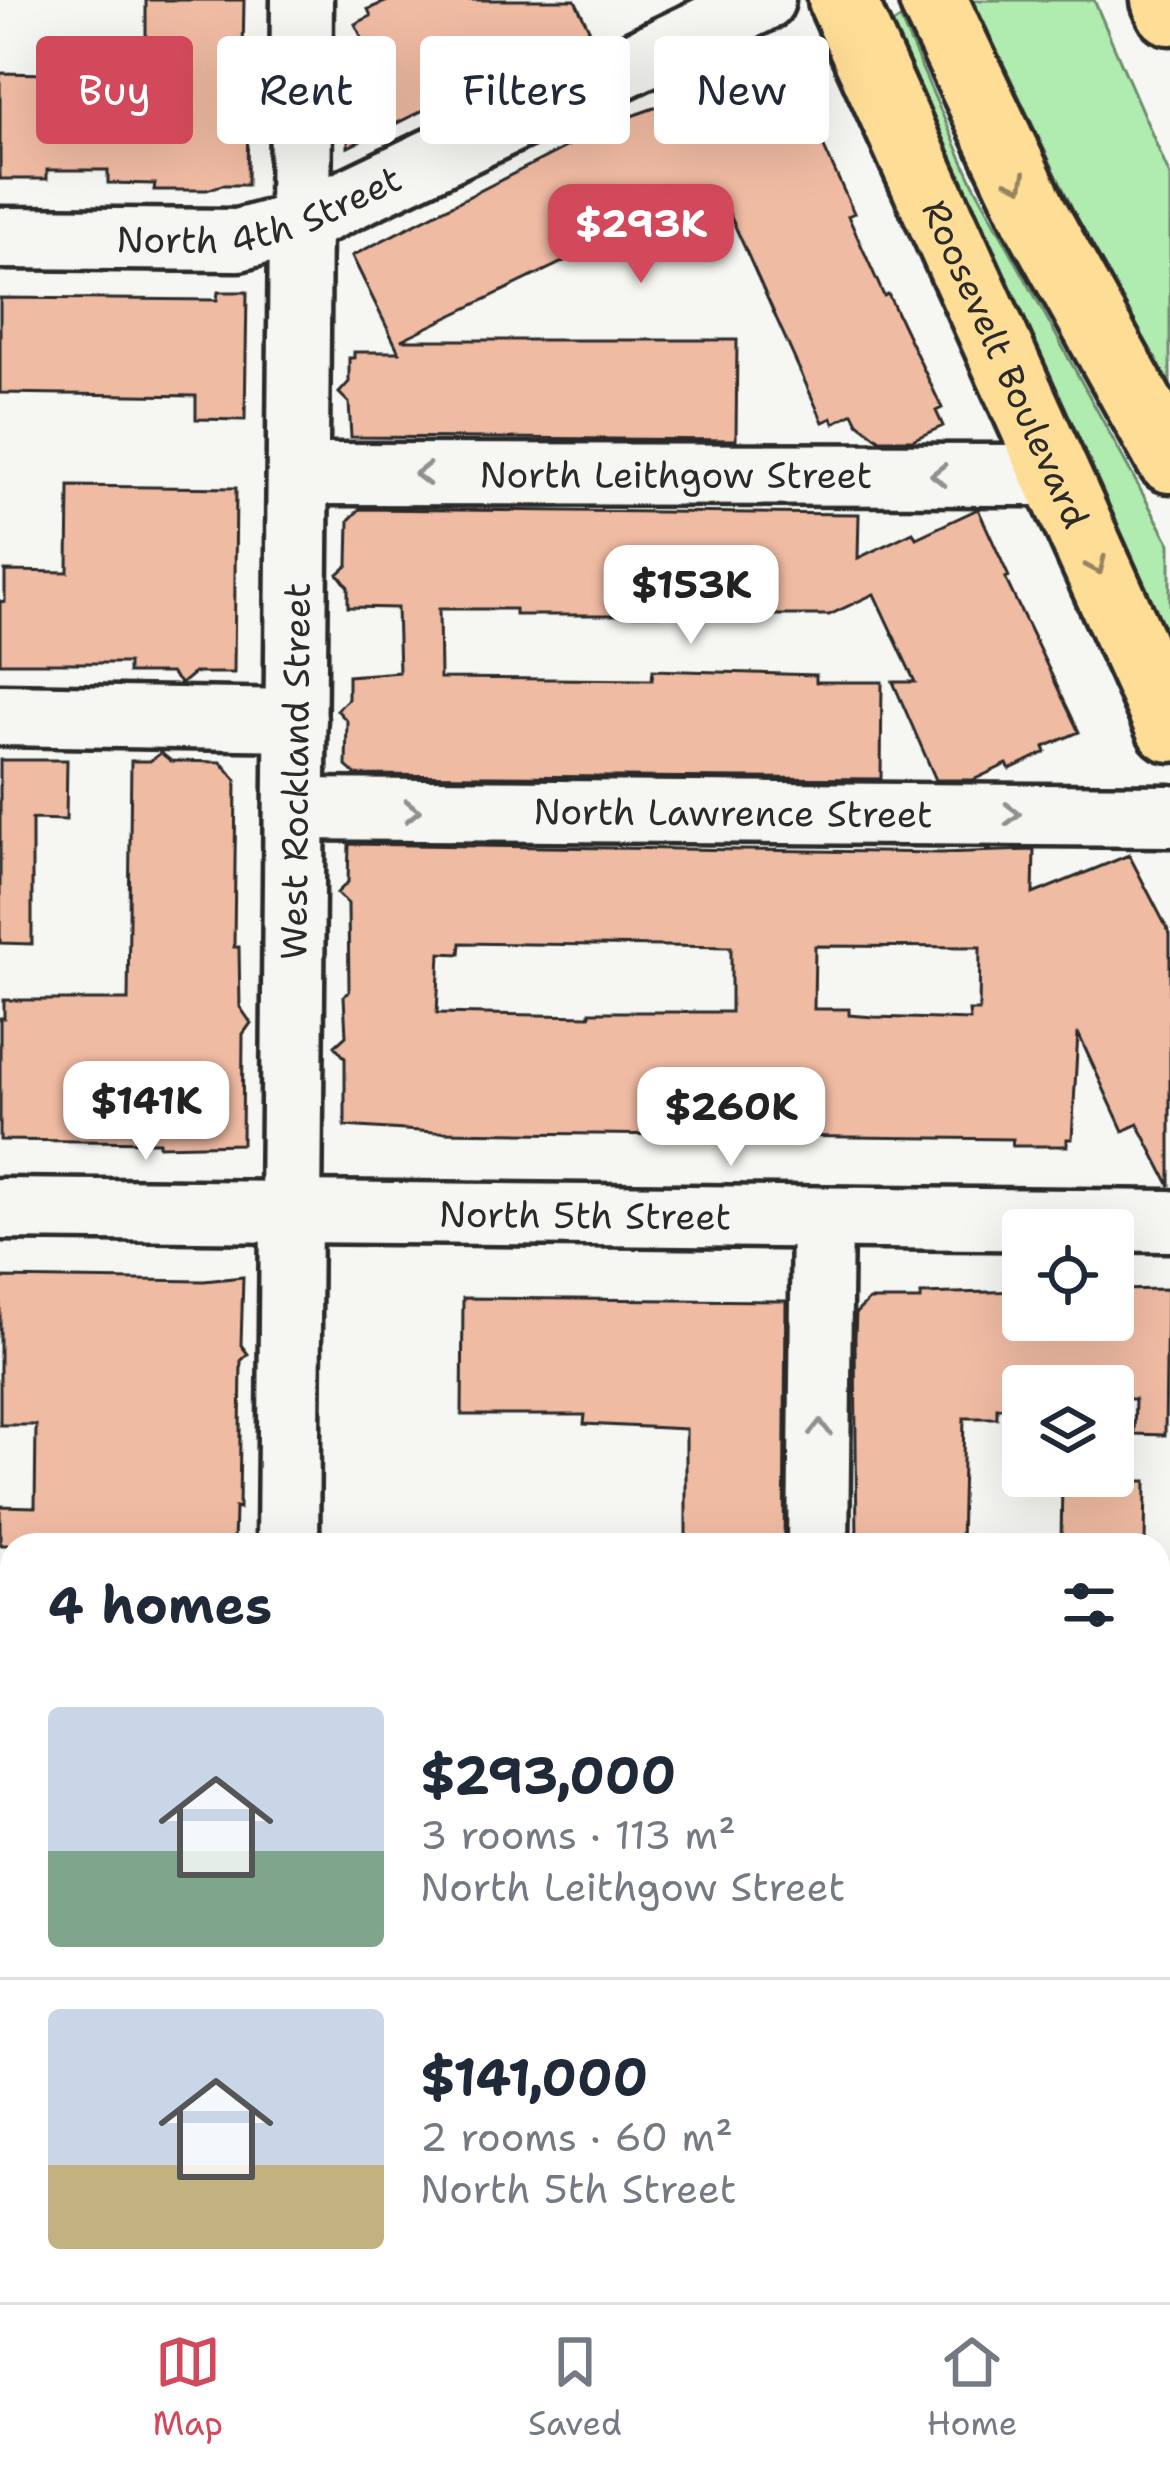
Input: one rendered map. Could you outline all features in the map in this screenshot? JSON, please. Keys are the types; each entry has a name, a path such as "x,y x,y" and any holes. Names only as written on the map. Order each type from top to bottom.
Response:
{"highway":[{"name":"Roosevelt Boulevard","path":"842,0 1170,728"},
{"path":"933,0 1036,218 1170,459"},
{"path":"1165,0 1170,11"}],"street":[{"name":"West Rockland Street","path":"288,1533 302,0"},
{"name":"North 4th Street","path":"0,238 238,240 300,223 764,0"},
{"name":"North Leithgow Street","path":"298,474 1056,475"},
{"path":"0,715 296,720"},
{"name":"North Lawrence Street","path":"295,809 1170,815"},
{"name":"North 5th Street","path":"0,1209 1170,1221"},
{"path":"818,1533 822,1218"}],"green space":[{"path":"973,0 1094,0 1170,176 1170,400 1136,342"},
{"path":"900,19 971,179 1170,544 1170,647 881,32"}],"building":[{"path":"146,0 244,0 243,36 217,36 217,144 248,144 247,185 154,190 155,184 108,183 108,170 47,170 47,179 0,179 0,73 36,74 36,144 193,144 193,36 146,36"},
{"path":"390,0 575,0 589,29 575,36 420,36 420,112 396,123 396,36 361,36 355,24 371,16 368,9"},
{"path":"654,108 654,144 823,144 884,296 888,294 942,408 936,411 943,426 912,440 880,440 853,413 834,423 832,418 823,422 721,195 665,222 662,214 401,340 737,340 736,440 351,437 349,403 339,393 349,382 349,358 354,358 354,352 399,352 352,256 572,144 630,144 630,116"},
{"path":"218,292 247,292 245,420 196,419 196,396 0,393 0,298 217,300"},
{"path":"69,486 236,488 234,673 194,673 181,684 171,673 128,673 128,663 0,663 5,571 68,572"},
{"path":"360,509 859,514 858,558 978,509 1009,577 1005,578 1079,732 1010,769 1007,764 973,780 936,780 893,682 915,682 874,594 829,615 515,615 515,609 439,609 440,678 652,680 653,670 882,682 881,779 356,775 346,766 347,721 337,710 348,699 348,676 399,672 397,608 348,607 348,587 338,574 348,565 349,520"},
{"path":"161,753 171,761 221,762 236,780 234,947 239,947 240,1007 251,1023 243,1034 242,1144 0,1140 4,1000 128,1000 131,761 150,761"},
{"path":"0,760 67,760 66,820 32,819 32,944 0,943"},
{"path":"349,844 941,853 1034,850 1033,894 1129,855 1170,934 1170,1186 1138,1124 1123,1131 1078,1033 1072,1139 1067,1139 1067,1146 1012,1146 1013,1139 434,1132 345,1126 345,1058 335,1046 346,1036 348,904 337,893 348,882","holes":["461,943 731,947 731,1012 437,1013 440,953 460,954","815,946 980,947 979,1011 969,1011 970,1020 874,1017 849,1015 849,1009 814,1009"]},
{"path":"243,1277 241,1345 248,1354 241,1361 239,1509 235,1508 234,1533 0,1533 0,1506 35,1507 36,1425 0,1425 0,1278 204,1281"},
{"path":"1167,1289 1165,1435 1134,1434 1134,1365 1002,1365 1002,1408 997,1408 997,1418 964,1418 961,1533 857,1533 856,1313 869,1300 921,1300 921,1294 1002,1292 1002,1341 1134,1341 1134,1290"},
{"path":"463,1298 786,1301 784,1533 686,1533 686,1429 584,1424 585,1415 462,1415"},
{"path":"1134,1481 1146,1481 1145,1533 1061,1533 1062,1497 1134,1497"}]}
